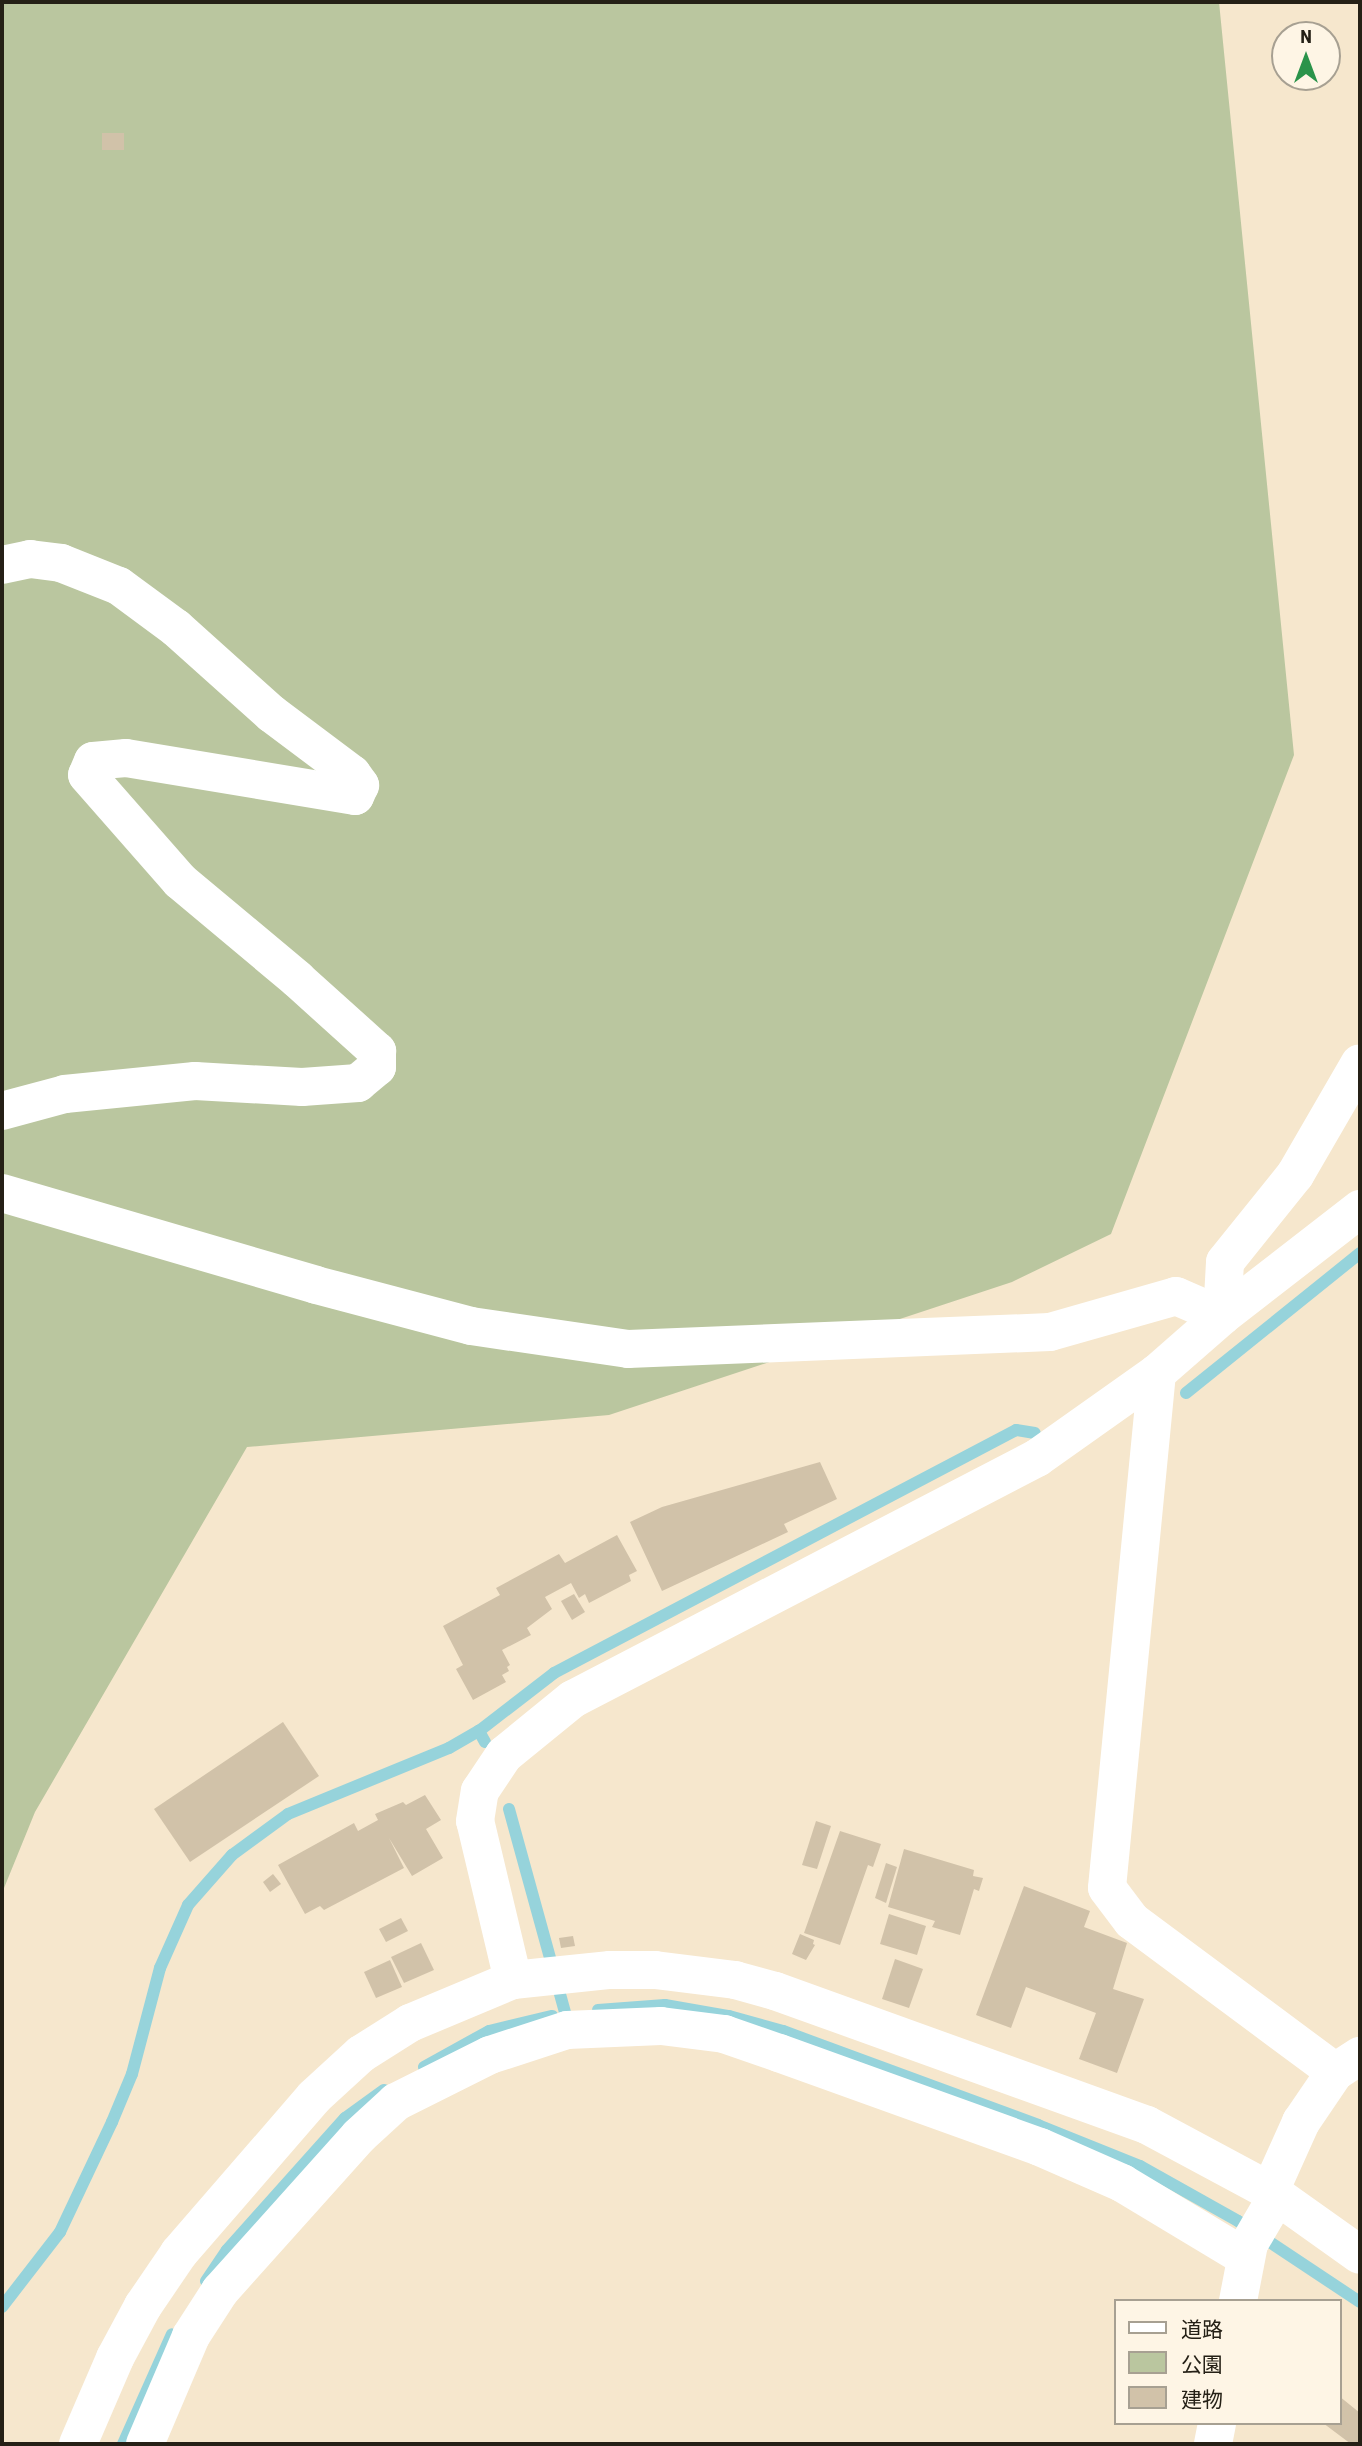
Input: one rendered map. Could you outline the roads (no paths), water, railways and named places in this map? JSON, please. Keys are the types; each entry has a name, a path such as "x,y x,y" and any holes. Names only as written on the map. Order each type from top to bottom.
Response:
{"street":[{"path":"2,565 30,559 61,563 119,586 176,628 272,714 352,774 360,785 355,796 126,758 93,761 87,775 180,881 297,979 377,1051 377,1067 358,1083 302,1087 195,1081 65,1094 2,1111"},
{"path":"1222,1316 1225,1262 1295,1175 1360,1063"},
{"path":"2,1193 316,1285 471,1326 628,1349 1050,1332 1176,1296 1222,1316"},
{"path":"541,1976 475,1821 480,1791 504,1755 573,1699 1037,1458 1157,1373 1222,1316 1360,1209"},
{"path":"1157,1373 1107,1888 1132,1920 1348,2064 1301,2122 1261,2220 1238,2299"},
{"path":"78,2444 115,2358 179,2253 314,2098 361,2054 410,2023 541,1976 654,1969 735,1980 775,1991 1147,2125 1261,2220"},
{"path":"145,2444 191,2336 220,2291 359,2136 396,2102 490,2055 567,2030 661,2026 724,2034 1040,2147 1111,2178 1261,2220 1360,2255"},
{"path":"1213,2444 1217,2425"}],"waterway":[{"path":"1186,1393 1360,1253"},
{"path":"485,1742 479,1731 554,1673 1016,1430 1035,1433"},
{"path":"2,2307 60,2232 112,2122 132,2074 160,1968 188,1905 232,1855 288,1814 449,1748 479,1731"},
{"path":"509,1809 565,2012"},
{"path":"598,2010 665,2005 729,2016 783,2031 1038,2125 1140,2166 1238,2221 1360,2302"},
{"path":"424,2067 489,2031 552,2016"},
{"path":"206,2281 227,2250 345,2118 384,2090"},
{"path":"123,2444 172,2334"}]}
